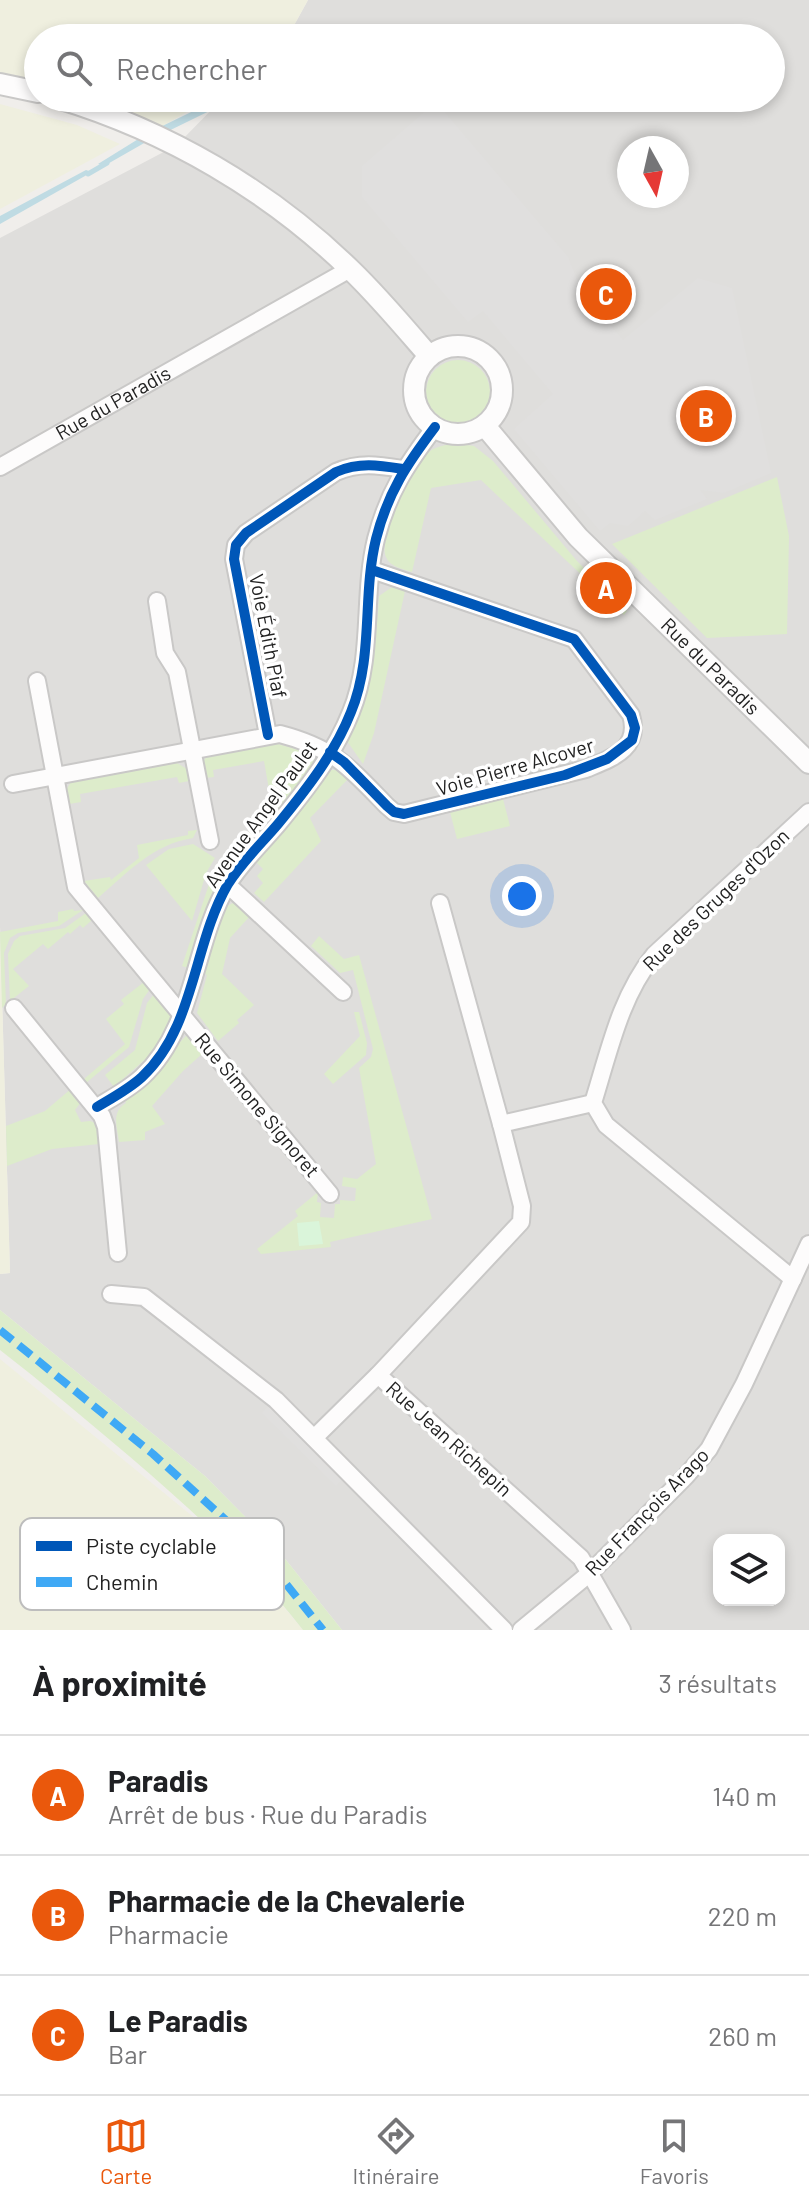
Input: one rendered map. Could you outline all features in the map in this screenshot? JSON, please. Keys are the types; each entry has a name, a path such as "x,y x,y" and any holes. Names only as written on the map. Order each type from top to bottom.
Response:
{"street":[{"path":"0,84 24,89"},
{"path":"95,112 154,134 213,165 253,191 350,269 429,356"},
{"name":"Rue du Paradis","path":"0,467 350,269"},
{"path":"455,346 474,348 487,356 502,384 501,400 485,426 469,432 451,433 425,419 417,406 415,391 416,377 429,356 455,346"},
{"name":"Rue du Paradis","path":"485,426 578,537 809,763"},
{"name":"Avenue Angel Paulet","path":"97,1107 142,1077 162,1053 181,1015 210,921 228,885 310,784 351,711 362,678 367,649 375,541 403,469 435,427"},
{"name":"Voie Édith Piaf","path":"268,735 234,559 236,545 246,533 336,472 362,464 403,469"},
{"name":"Voie Pierre Alcover","path":"330,752 387,806 404,814 586,769 622,750 632,740 635,728 631,715 574,639 372,570"},
{"path":"157,601 165,653 177,672 210,841"},
{"name":"Rue Simone Signoret","path":"37,681 76,887 330,1194"},
{"path":"13,784 268,735 280,734 304,740 330,752"},
{"name":"Rue des Gruges d'Ozon","path":"593,1103 625,1001 636,977 654,955 809,812"},
{"path":"228,885 343,992"},
{"name":"Rue Jean Richepin","path":"440,903 522,1206 521,1222 378,1375 581,1558 622,1630"},
{"path":"14,1008 97,1107 106,1127 118,1253"},
{"path":"501,1124 593,1103 606,1125 793,1279"},
{"name":"Rue François Arago","path":"521,1630 590,1573 709,1449 744,1384 809,1244"},
{"path":"111,1294 144,1297 276,1400 504,1630"},
{"path":"314,1438 378,1375"}],"shaded area":[{"path":"308,0 809,0 809,1630 342,1630 284,1558 284,1518 246,1518 205,1476 0,1310 0,1274 10,1273 0,927 0,238 177,145 209,112 785,112 785,24 295,24"},
{"path":"424,112 445,112 568,257 581,290 623,340 698,278 732,288 771,473 724,493 700,490 707,499 655,520 645,511 628,526 610,523 600,531 514,429 553,394 483,311 468,322 362,197 362,166"},
{"path":"270,1404 344,1477 336,1486 262,1413"}],"green space":[{"path":"0,0 308,0 295,24 24,24 24,77 0,73"},
{"path":"0,104 77,125 120,144 0,209"},
{"path":"125,112 187,112 161,127"},
{"path":"452,360 464,360 481,369 488,380 488,404 481,415 464,424 452,424 440,419 431,410 426,398 426,386 431,374 440,365"},
{"path":"445,445 474,446 493,461 577,561 627,611 624,615 481,480 431,488 412,572 390,563 385,548 387,534 406,485 430,451"},
{"path":"777,477 789,536 787,634 707,638 612,544"},
{"path":"392,587 405,591 374,733 363,764 347,741 362,706 371,670 379,596"},
{"path":"265,744 303,751 270,795 264,761 213,770 214,777 205,778 202,764 206,757"},
{"path":"310,754 314,756 312,766 305,778 282,810 235,862 226,855 252,830"},
{"path":"177,763 187,769 189,781 179,783 177,777 80,794 81,802 69,804 66,790 71,782"},
{"path":"331,770 339,770 349,778 310,818 321,841 264,902 254,893 263,883 257,876 263,869 255,861"},
{"path":"503,799 510,826 457,839 450,812"},
{"path":"197,830 193,838 165,846 141,861 98,898 84,881 110,877 111,880 139,858 137,845 188,835 188,831"},
{"path":"193,844 215,858 206,873 192,921 146,865 169,849"},
{"path":"222,861 231,868 198,936 188,968 182,966 212,875"},
{"path":"233,903 251,915 230,938 222,974 254,1005 218,1041 197,1013 207,975 202,973 225,907"},
{"path":"83,910 59,926 18,933 10,938 4,953 6,1004 2,1008 0,932 58,921 58,912"},
{"path":"86,913 92,920 83,928 80,925 70,934 68,932 48,949 43,944 13,969 29,986 10,1001 8,954 14,941 20,936 65,928"},
{"path":"0,927 10,1273 0,1274"},
{"path":"319,936 344,959 359,955 432,1219 330,1242 331,1247 261,1254 257,1249 298,1216 295,1211 318,1192 320,1217 334,1218 335,1204 340,1204 340,1200 355,1201 356,1188 342,1186 343,1177 357,1179 376,1164 359,1068 371,1057 373,1049 353,970 340,973 311,946"},
{"path":"144,982 150,989 143,999 129,1047 86,1083 84,1079 125,1044 106,1019 124,1004 121,1000"},
{"path":"154,994 169,1011 171,1019 151,1054 114,1087 105,1075 135,1050 147,1003"},
{"path":"354,1012 359,1012 367,1043 366,1055 333,1084 324,1074 360,1036"},
{"path":"186,1036 193,1039 202,1054 152,1106 165,1124 145,1132 145,1140 119,1142 117,1115 126,1103 124,1099"},
{"path":"72,1088 81,1102 75,1110 81,1122 98,1124 99,1144 52,1149 7,1166 6,1126 45,1111"},
{"path":"319,1221 323,1244 299,1246 297,1223"},
{"path":"0,1310 205,1476 246,1518 199,1518 0,1350"},
{"path":"0,1359 195,1518 20,1518 20,1610 284,1610 284,1607 303,1630 0,1630"},
{"path":"284,1558 342,1630 303,1630 284,1607"}],"water":[{"path":"191,112 207,112 104,166 98,164 148,133"},
{"path":"86,170 92,172 0,224 0,216"}],"waterway":[{"path":"88,174 107,163"}],"marked path":[{"path":"0,1330 153,1454 224,1518"},
{"path":"284,1581 323,1630"}],"cycle path":[{"path":"97,1107 142,1077 159,1057 173,1035 183,1010 207,933 228,884 309,784 344,727 363,669 369,582 381,522 400,479 435,427"},
{"path":"268,735 234,559 236,545 246,533 336,472 361,466 403,469"},
{"path":"330,752 394,812 404,814 565,775 607,759 632,740 635,728 631,715 574,639 372,570"}],"place":[{"name":"Le Paradis","path":"606,294"},
{"name":"Pharmacie de la Chevalerie","path":"706,416"},
{"name":"Paradis","path":"606,588"}]}
